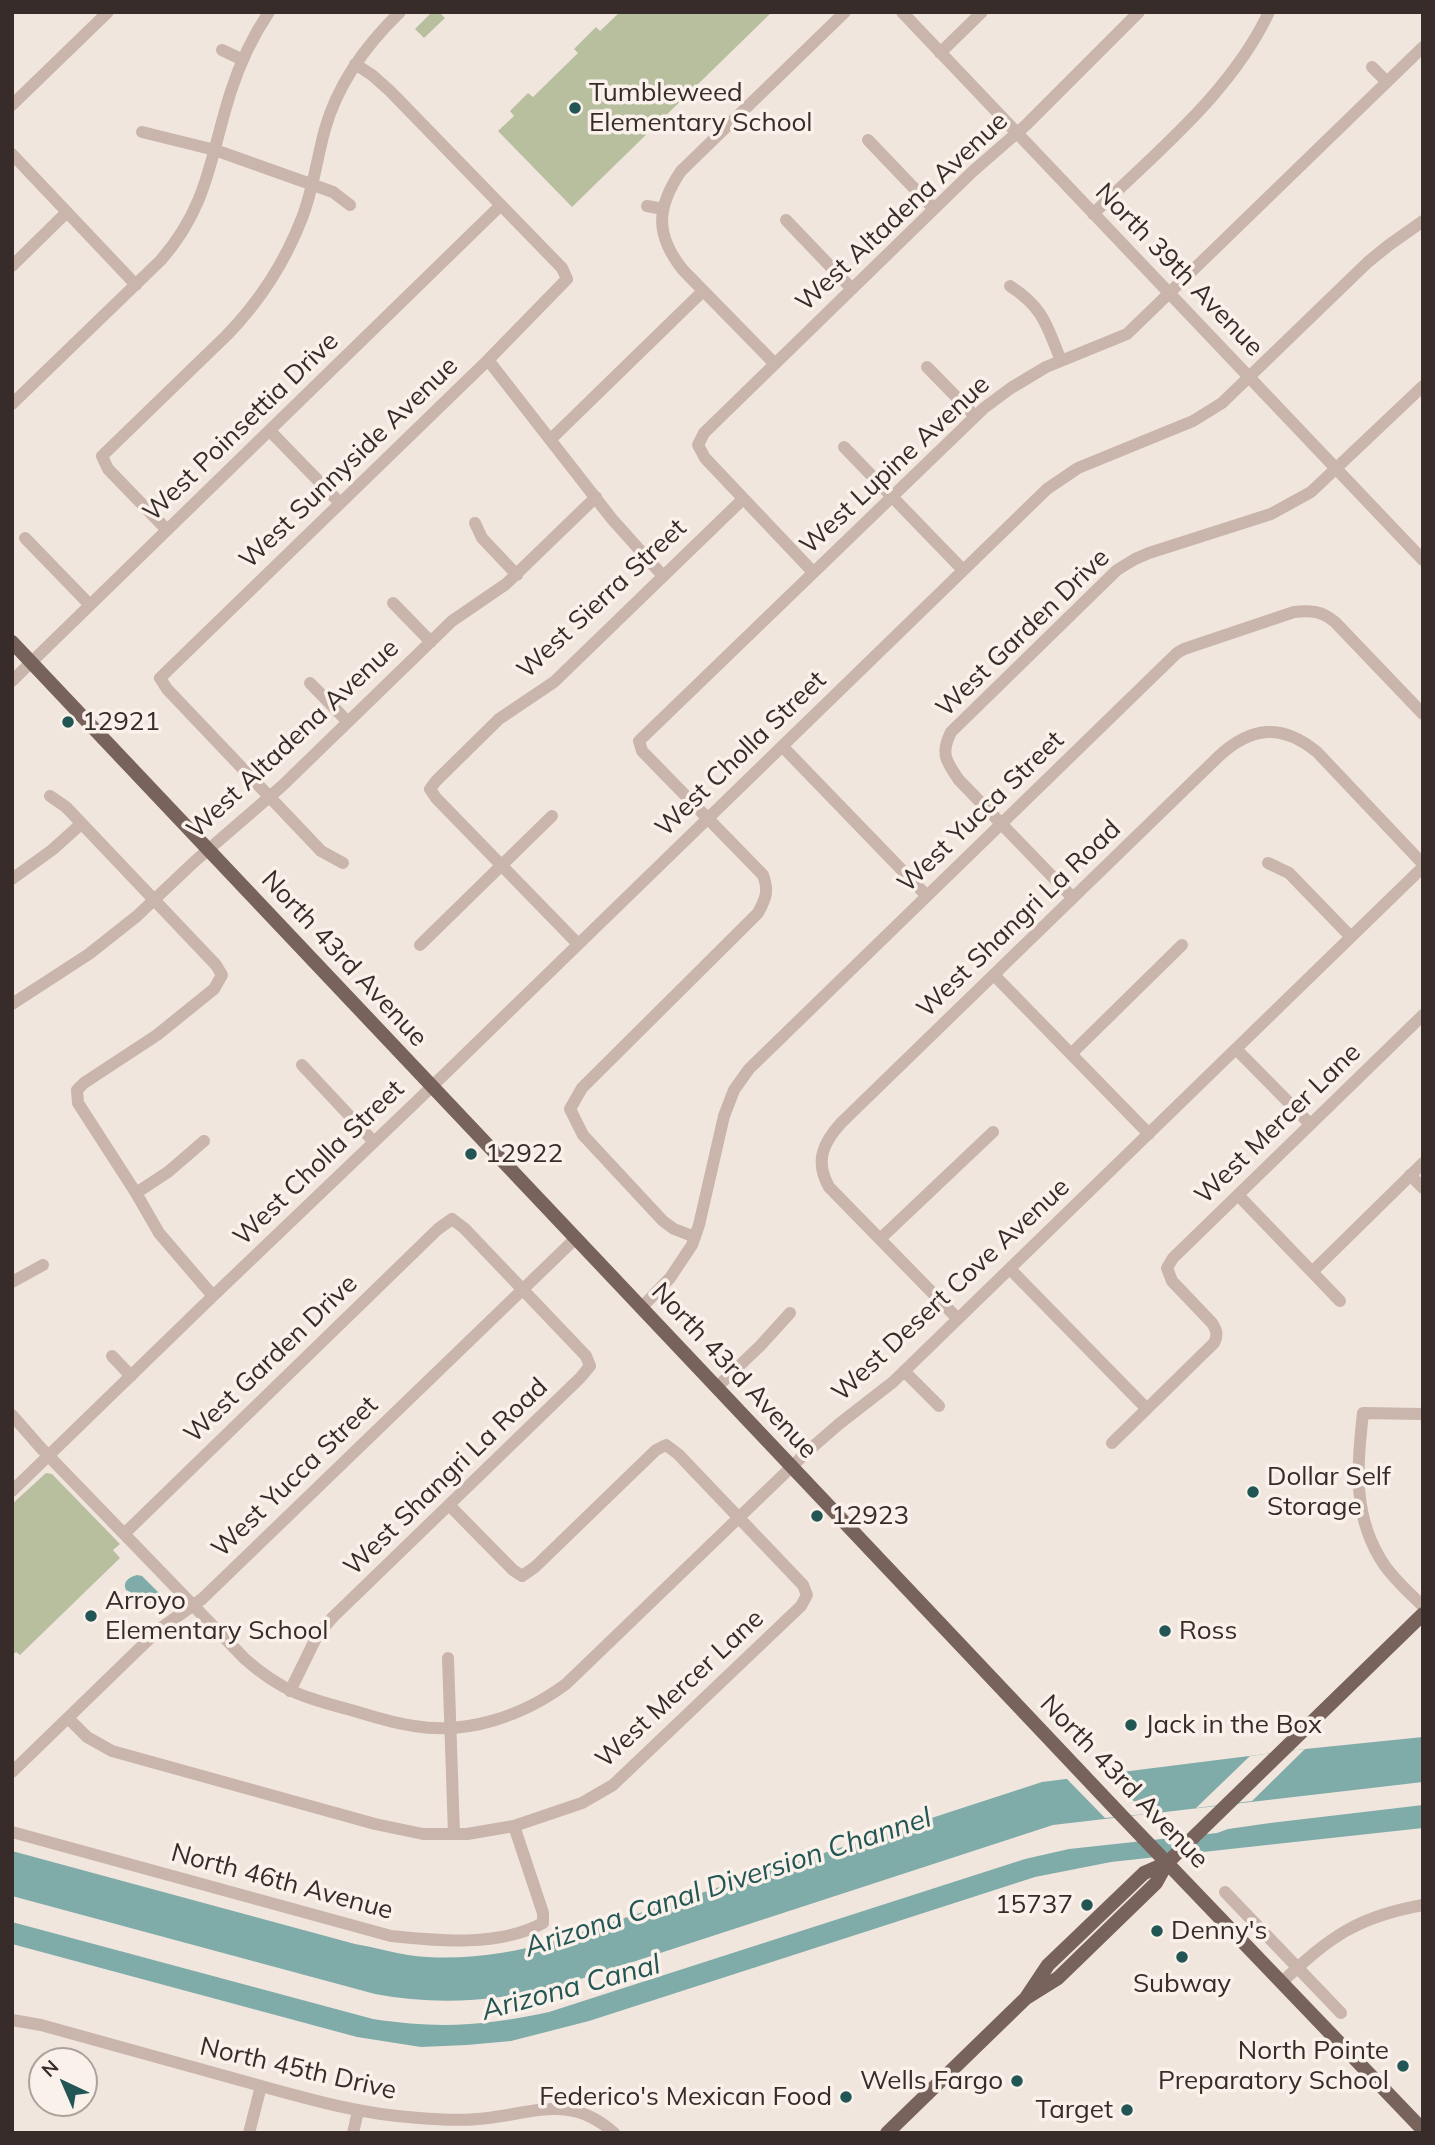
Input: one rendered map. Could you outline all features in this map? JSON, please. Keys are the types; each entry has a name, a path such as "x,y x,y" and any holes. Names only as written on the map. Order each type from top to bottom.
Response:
{"main road":[{"name":"North 43rd Avenue","path":"12,642 716,1388 1423,2130"},
{"path":"887,2133 1026,1998 1048,1965 1144,1873 1167,1863 1423,1614"}],"street":[{"path":"12,105 108,12"},
{"path":"12,404 136,285 167,252 187,224 204,191 227,103 243,60 269,12"},
{"path":"167,530 108,469 102,456 245,316 269,285 288,252 303,216 335,102 355,64 400,12"},
{"path":"775,364 670,254 664,237 663,208 669,189 681,171 845,12"},
{"name":"North 39th Avenue","path":"902,12 1336,470 1420,553"},
{"path":"940,53 982,12"},
{"name":"West Altadena Avenue","path":"743,499 705,458 698,445 704,433 981,163 1017,133 1139,12"},
{"path":"1093,214 1222,86 1251,47 1269,12"},
{"name":"West Lupine Avenue","path":"707,818 642,751 639,741 975,416 1011,388 1046,367 1127,334 1423,47"},
{"path":"222,50 243,60"},
{"path":"355,64 390,91 501,205"},
{"path":"1372,67 1387,82"},
{"path":"142,132 215,150 312,184 338,195 350,205"},
{"path":"868,140 934,209"},
{"path":"12,154 136,285"},
{"name":"West Sunnyside Avenue","path":"270,797 167,689 160,678 488,360 567,279 562,268 501,205"},
{"name":"West Poinsettia Drive","path":"12,681 501,205"},
{"path":"647,206 663,208"},
{"path":"12,266 67,212"},
{"path":"786,220 852,289"},
{"name":"West Cholla Street","path":"12,1491 1037,498 1078,468 1200,416 1222,403 1368,262 1423,220"},
{"path":"1010,286 1030,300 1042,315 1061,361"},
{"path":"551,439 704,291"},
{"path":"488,360 625,535 663,576"},
{"path":"927,367 975,416"},
{"name":"West Garden Drive","path":"1001,824 959,780 947,762 943,750 951,732 1117,570 1149,553 1271,514 1311,492 1423,386"},
{"path":"270,430 340,503"},
{"path":"844,447 963,570"},
{"name":"West Altadena Avenue","path":"12,1004 89,954 154,901 270,797 452,621 517,576 596,498"},
{"path":"743,499 813,572"},
{"name":"West Sierra Street","path":"502,865 430,789 499,719 554,682 743,499"},
{"path":"475,523 482,538 517,576"},
{"path":"25,538 90,605"},
{"path":"393,603 430,642"},
{"name":"West Yucca Street","path":"641,1308 670,1278 695,1237 723,1115 734,1090 758,1060 1177,653 1294,612 1317,612 1327,615 1335,622 1423,714"},
{"path":"310,683 348,722"},
{"name":"West Shangri La Road","path":"880,1239 829,1187 821,1174 821,1161 828,1137 1229,746 1243,737 1268,732 1294,736 1317,752 1423,866"},
{"path":"782,746 927,896"},
{"path":"50,796 66,807 216,965 222,975 214,989 157,1035 76,1090 78,1103 164,1240 213,1296"},
{"path":"270,797 321,851 343,863"},
{"path":"420,945 552,816"},
{"path":"695,1237 674,1229 663,1221 583,1135 570,1109 582,1088 758,913 768,896 763,875 707,818"},
{"path":"12,878 52,850 81,824"},
{"path":"1001,824 1073,898"},
{"path":"1268,863 1289,873 1351,936"},
{"path":"502,865 578,944"},
{"name":"West Desert Cove Avenue","path":"12,1415 48,1456 245,1659 261,1673 290,1691 416,1727 451,1727 494,1721 524,1710 548,1697 578,1672 838,1424 878,1395 904,1371 1423,866"},
{"path":"1071,1054 1182,946"},
{"path":"994,975 1149,1134"},
{"name":"West Mercer Lane","path":"1147,1409 1217,1338 1212,1323 1172,1281 1167,1268 1173,1258 1423,1015"},
{"path":"1236,1049 1310,1124"},
{"path":"302,1065 374,1142"},
{"path":"709,1110 723,1115"},
{"path":"958,1319 880,1239 993,1132"},
{"path":"136,1193 168,1172 204,1141"},
{"path":"1312,1272 1423,1163"},
{"path":"1410,1175 1423,1188"},
{"path":"1238,1195 1340,1301"},
{"name":"West Garden Drive","path":"124,1534 452,1219 464,1228 523,1290"},
{"name":"West Yucca Street","path":"12,1772 161,1628 194,1605 575,1239"},
{"path":"12,1282 43,1265"},
{"path":"1010,1269 1147,1409 1112,1443"},
{"name":"West Shangri La Road","path":"290,1691 318,1634 333,1617 590,1366 586,1356 523,1290"},
{"path":"716,1388 790,1313"},
{"path":"112,1356 131,1376"},
{"path":"904,1371 939,1406"},
{"path":"1423,1414 1363,1413 1357,1464 1360,1507 1370,1537 1385,1566 1423,1606"},
{"path":"449,1505 522,1576 535,1567 656,1450 666,1445 678,1454 738,1518"},
{"name":"West Mercer Lane","path":"68,1718 87,1737 113,1752 403,1831 454,1834 514,1826 582,1803 613,1785 801,1606 807,1595 803,1585 738,1518"},
{"path":"448,1658 454,1834"},
{"path":"180,1771 184,1756"},
{"name":"North 46th Avenue","path":"12,1832 391,1936 452,1941 477,1940 531,1930 543,1923 543,1913 514,1826"},
{"name":"North 43rd Avenue","path":"1225,1892 1341,2012"},
{"path":"1282,1982 1321,1946 1353,1926 1393,1910 1423,1905"},
{"name":"North 45th Drive","path":"12,2020 41,2025 358,2111 419,2119 458,2120 548,2108 576,2110 602,2123 614,2133"},
{"path":"249,2133 261,2086"},
{"path":"576,2110 580,2097"},
{"path":"353,2133 358,2111"}],"green space":[{"path":"432,12 439,12 445,18 424,38 415,29"},
{"name":"Tumbleweed Elementary School","path":"620,12 772,12 572,207 498,131 514,116 510,111 528,93 533,97 578,53 574,49 596,27 600,31"},
{"path":"46,1473 52,1474 120,1544 113,1550 120,1558 20,1655 16,1652 12,1656 12,1504"}],"water":[{"path":"137,1575 142,1576 159,1593 159,1601 155,1606 126,1590 126,1582"},
{"path":"1423,1737 1423,1782 1053,1825 559,1986 490,1998 445,2001 375,1994 12,1896 12,1851 355,1944 427,1957 483,1955 557,1940 1042,1782"},
{"path":"1423,1805 1423,1828 1111,1862 1035,1877 589,2021 511,2041 421,2047 357,2037 12,1944 12,1922 373,2019 440,2025 482,2023 549,2012 1025,1859 1069,1849 1217,1833 1270,1823"}],"pier":[{"path":"1305,1749 1252,1801 1196,1808 1250,1756"},
{"path":"1107,1773 1146,1814 1105,1818 1066,1778"}],"place":[{"name":"Tumbleweed Elementary School","path":"575,108"},
{"name":"12921","path":"68,722"},
{"name":"12922","path":"471,1154"},
{"name":"Dollar Self Storage","path":"1253,1492"},
{"name":"12923","path":"817,1516"},
{"name":"Arroyo Elementary School","path":"91,1616"},
{"name":"Ross","path":"1165,1631"},
{"name":"Jack in the Box","path":"1131,1725"},
{"name":"15737","path":"1087,1905"},
{"name":"Denny's","path":"1157,1931"},
{"name":"Subway","path":"1182,1957"},
{"name":"North Pointe Preparatory School","path":"1403,2066"},
{"name":"Wells Fargo","path":"1017,2081"},
{"name":"Federico's Mexican Food","path":"846,2097"},
{"name":"Target","path":"1127,2110"}],"water label":[{"name":"Arizona Canal Diversion Channel","path":"728,1883"},
{"name":"Arizona Canal","path":"571,1988"}]}
